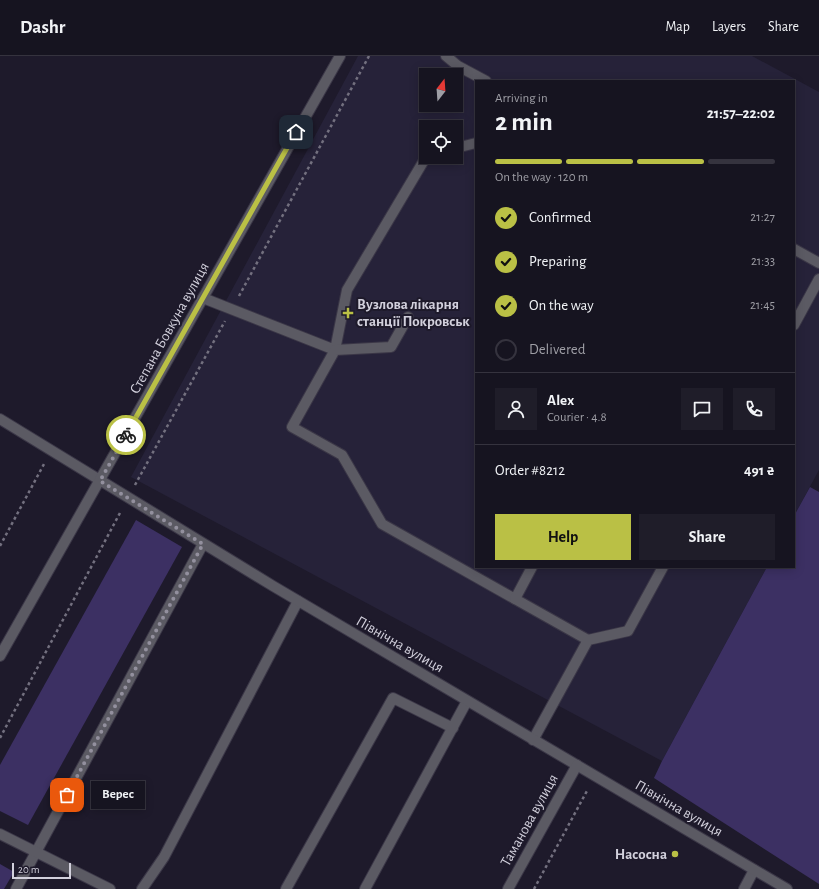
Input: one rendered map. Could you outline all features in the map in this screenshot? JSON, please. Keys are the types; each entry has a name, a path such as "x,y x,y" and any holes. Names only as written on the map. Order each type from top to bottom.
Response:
{"street":[{"name":"Степана Бовкуна вулиця","path":"0,656 340,56"},
{"path":"446,56 458,66 484,80"},
{"path":"463,146 475,143"},
{"path":"422,164 347,290 335,350 292,427 342,455 382,524 588,640 628,631 662,568"},
{"path":"795,250 819,263"},
{"path":"795,323 819,279"},
{"path":"203,298 335,350 391,347 408,317"},
{"name":"Північна вулиця","path":"0,419 298,601 788,889"},
{"path":"16,889 203,544"},
{"path":"515,599 531,568"},
{"path":"142,889 164,857 298,601"},
{"path":"533,740 588,640"},
{"path":"286,889 393,698 453,728"},
{"path":"365,889 468,701"},
{"name":"Таманова вулиця","path":"508,889 577,765"},
{"path":"0,834 110,889"},
{"path":"744,889 754,870"}],"path":[{"path":"0,738 128,498 369,56"},
{"path":"0,546 51,451"},
{"path":"534,889 595,776"}],"shaded area":[{"name":"Вузлова лікарня станції Покровськ","path":"358,56 752,56 819,92 819,470 795,514 795,80 475,80 475,568 766,568 662,761 131,477"},
{"path":"810,487 819,492 819,884 654,778 766,568 795,568 795,514"},
{"path":"136,520 182,547 28,825 0,811 0,765"},
{"path":"0,864 14,872 4,889 0,889"}],"way so far":[{"path":"67,795 203,544 100,481 126,435"}],"place":[{"name":"Вузлова лікарня станції Покровськ","path":"348,313"},
{"name":"Верес","path":"67,795"},
{"name":"Насосна","path":"675,854"}],"route":[{"path":"126,435 296,132"}]}
